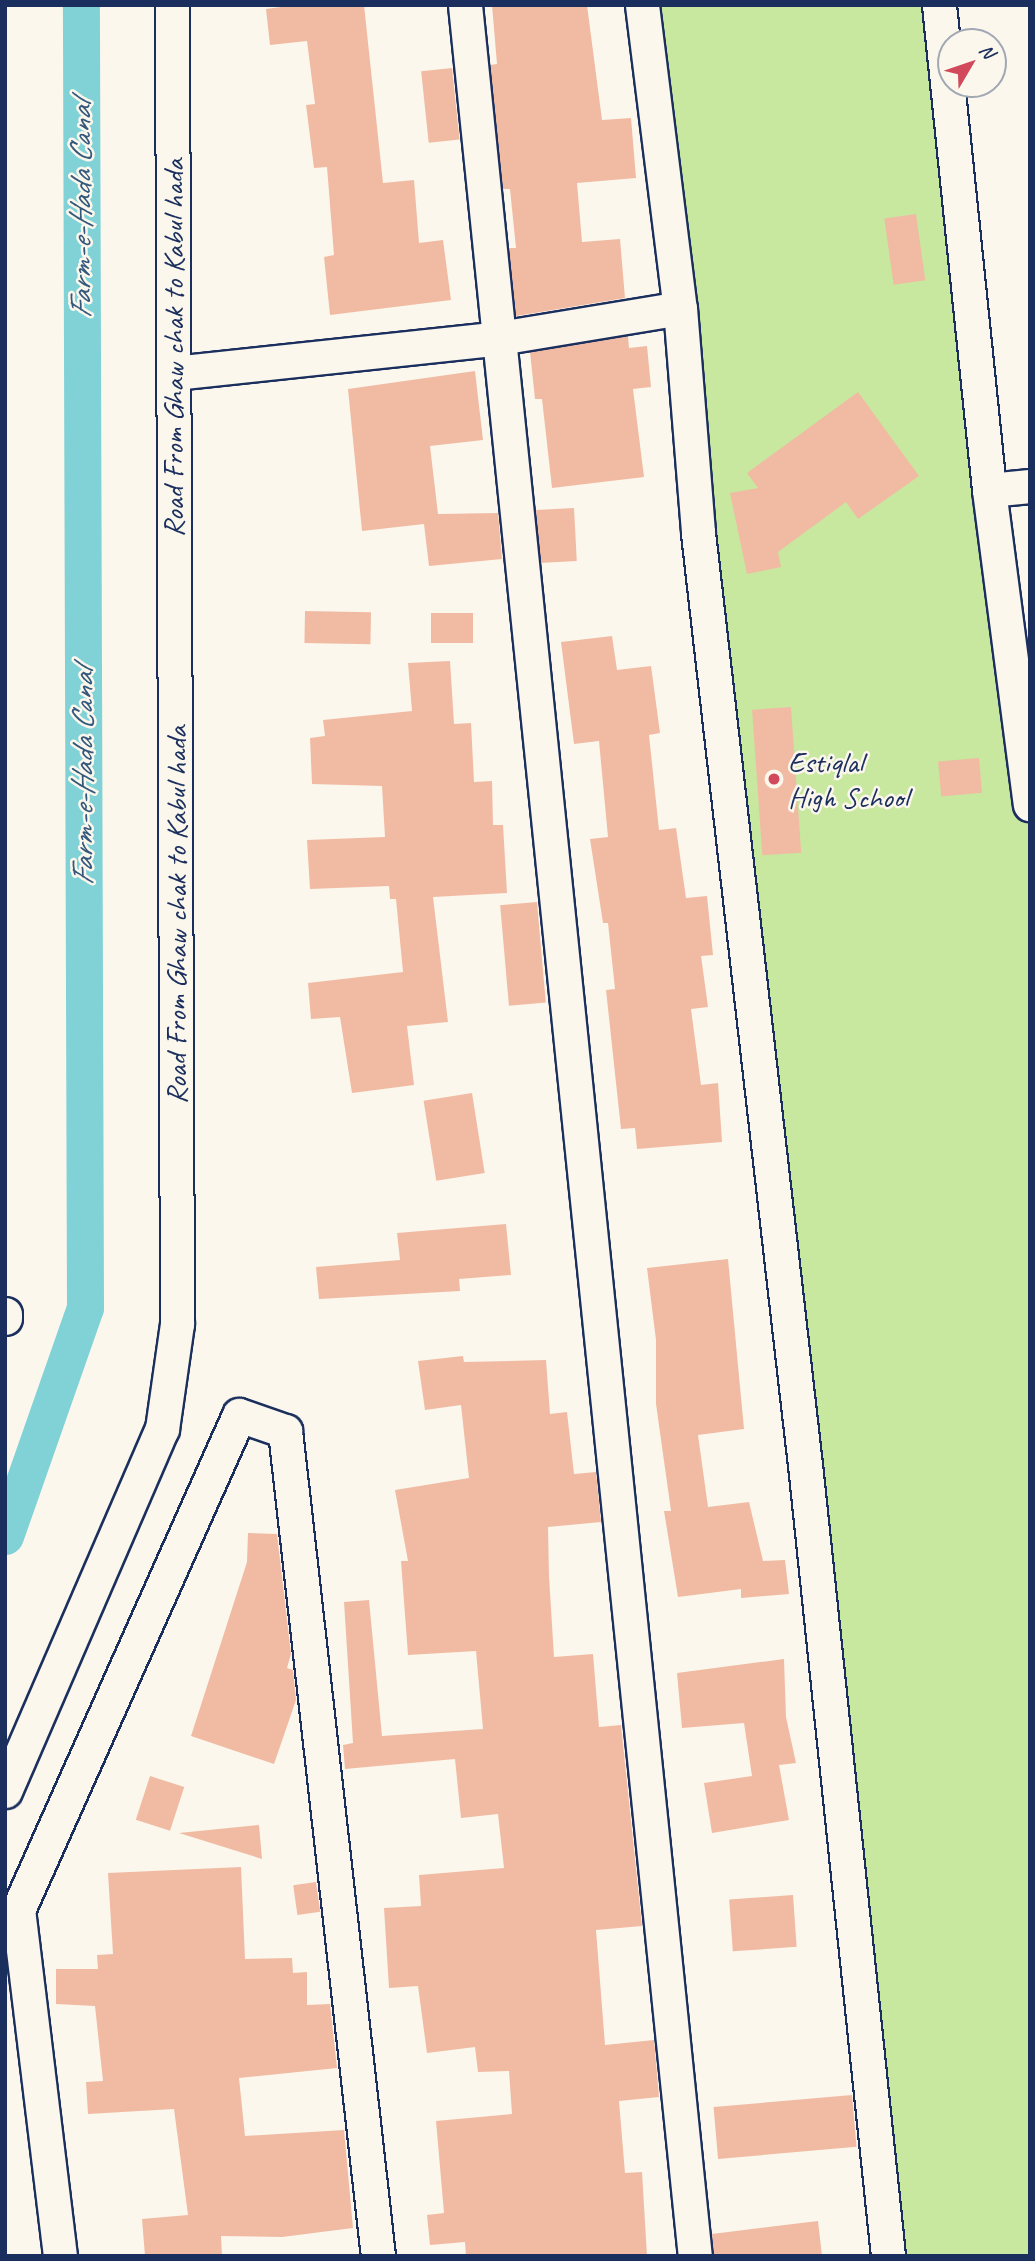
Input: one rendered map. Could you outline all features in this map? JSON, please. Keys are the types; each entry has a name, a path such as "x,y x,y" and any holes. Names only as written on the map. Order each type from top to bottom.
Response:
{"street":[{"name":"Road From Ghaw chak to Kabul hada","path":"5,1791 162,1429 177,1324 172,5"},
{"path":"465,5 695,2256"},
{"path":"642,5 680,308 698,533 806,1474 888,2256"},
{"path":"939,5 989,490 1030,804"},
{"path":"174,373 499,338 680,308"},
{"path":"989,490 1030,486"},
{"path":"60,2256 18,1910 239,1415 285,1431 378,2256"}],"green space":[{"path":"638,5 939,5 942,28 937,28 937,98 950,98 1030,804 1030,2256 888,2256"}],"building":[{"path":"296,5 364,5 383,183 414,180 419,243 443,240 451,300 330,315 324,257 334,255 327,167 314,168 306,105 315,104 307,41 270,45 266,9"},
{"path":"492,5 587,5 602,120 631,118 636,178 577,183 582,242 620,239 625,298 516,316 509,248 516,248 510,189 503,189 490,65 497,64"},
{"path":"452,68 460,140 429,143 421,71"},
{"path":"916,214 925,280 894,285 884,218"},
{"path":"628,336 629,348 647,346 651,387 633,389 644,477 552,488 542,399 535,399 530,352"},
{"path":"475,371 483,440 430,446 438,514 498,513 502,559 429,566 424,524 362,531 348,389"},
{"path":"858,392 919,476 858,519 846,502 778,552 781,567 747,574 730,493 758,488 747,473"},
{"path":"574,508 577,561 539,563 536,510"},
{"path":"305,611 371,612 370,644 304,643"},
{"path":"431,613 473,613 473,643 431,643"},
{"path":"612,636 617,670 651,666 660,733 649,735 659,830 676,828 686,898 707,896 713,955 701,956 708,1007 691,1009 701,1085 718,1083 722,1142 637,1149 635,1128 621,1129 606,990 615,989 608,923 603,923 590,839 608,837 599,741 574,744 561,642"},
{"path":"450,661 454,724 471,723 474,782 492,781 493,825 503,825 507,893 433,897 448,1022 407,1026 414,1085 352,1093 340,1017 311,1019 308,983 403,972 396,899 390,899 389,886 310,889 307,840 385,837 382,786 312,784 310,738 325,736 323,720 412,711 408,663"},
{"path":"791,707 801,853 762,855 752,710"},
{"path":"979,758 982,793 941,796 938,762"},
{"path":"537,902 546,1003 509,1006 500,905"},
{"path":"472,1093 485,1173 436,1181 424,1101"},
{"path":"506,1224 511,1275 459,1279 460,1291 319,1299 316,1267 400,1260 397,1233"},
{"path":"728,1259 744,1429 698,1435 708,1507 749,1502 763,1561 785,1560 789,1594 741,1598 741,1589 678,1597 664,1511 671,1511 656,1404 656,1340 647,1268"},
{"path":"463,1356 464,1362 546,1360 550,1414 567,1412 574,1474 596,1472 601,1522 548,1527 554,1657 593,1654 599,1727 621,1725 642,1926 596,1930 605,2045 654,2040 659,2097 619,2101 625,2173 642,2172 647,2256 466,2256 465,2242 430,2245 427,2215 444,2213 436,2121 512,2114 509,2071 478,2072 475,2047 427,2053 418,1986 389,1988 384,1908 421,1906 419,1875 504,1868 498,1814 461,1818 455,1759 345,1769 343,1745 353,1743 344,1602 369,1600 382,1736 483,1729 476,1651 408,1655 401,1561 408,1561 395,1490 469,1478 461,1405 425,1410 418,1361"},
{"path":"248,1533 277,1534 291,1654 287,1668 293,1670 296,1700 274,1764 191,1736 247,1562"},
{"path":"784,1659 786,1717 796,1763 779,1765 789,1820 712,1833 704,1783 752,1776 744,1723 682,1728 677,1673"},
{"path":"150,1776 184,1787 170,1831 136,1820"},
{"path":"259,1825 262,1859 179,1833"},
{"path":"241,1867 245,1959 292,1958 293,1973 307,1972 307,2005 330,2004 337,2068 239,2078 245,2136 344,2130 353,2228 282,2237 221,2236 222,2256 145,2256 142,2219 188,2215 174,2109 88,2114 86,2082 103,2081 95,2006 56,2004 56,1969 98,1969 97,1955 113,1954 108,1873"},
{"path":"316,1882 320,1912 297,1915 293,1885"},
{"path":"793,1895 797,1947 733,1951 729,1899"},
{"path":"852,2095 857,2147 718,2159 714,2107"},
{"path":"818,2221 822,2256 714,2256 712,2234"}],"waterway":[{"name":"Farm-e-Hada Canal","path":"5,1536 85,1308 81,5"}],"place":[{"name":"Estiqlal High School","path":"774,779"}]}
